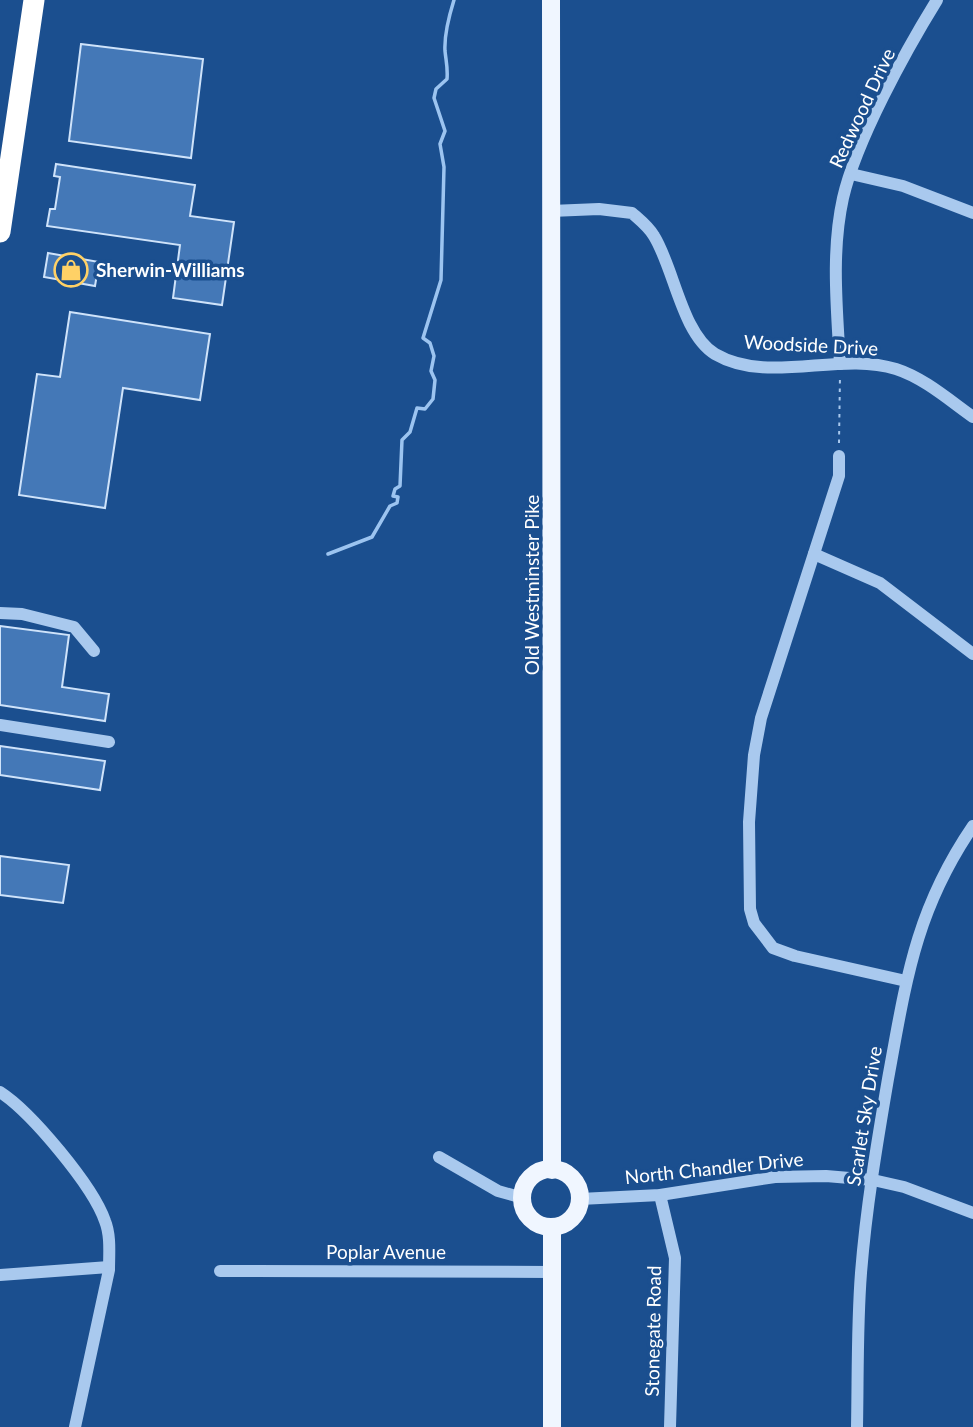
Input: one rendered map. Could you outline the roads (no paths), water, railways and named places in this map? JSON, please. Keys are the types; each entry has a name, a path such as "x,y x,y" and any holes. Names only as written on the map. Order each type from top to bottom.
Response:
{"highway":[{"path":"0,232 34,0"}],"main road":[{"name":"Old Westminster Pike","path":"551,0 552,1170"},
{"path":"543,1170 552,1170 570,1176 577,1185 580,1199 573,1218 552,1228 539,1225 528,1216 523,1198 524,1189 531,1177 543,1170"},
{"path":"552,1228 552,1427"}],"street":[{"name":"Redwood Drive","path":"840,364 836,261 841,215 851,174 866,135 937,0"},
{"path":"851,174 903,186 973,213"},
{"name":"Woodside Drive","path":"551,211 599,209 632,213 654,236 698,337 713,353 756,365 840,364 895,369 923,383 973,417"},
{"path":"839,456 839,476 761,718 754,755 749,822 750,909 754,923 773,948 795,956 906,981"},
{"path":"814,554 880,583 973,654"},
{"path":"0,613 22,614 74,627 94,651"},
{"path":"0,725 109,742"},
{"name":"Scarlet Sky Drive","path":"857,1427 861,1274 873,1180 906,981 923,917 951,858 973,826"},
{"path":"0,1092 31,1121 79,1175 105,1221 109,1267 102,1315 75,1427"},
{"path":"439,1157 498,1191 523,1198"},
{"name":"North Chandler Drive","path":"580,1199 660,1195 775,1177 873,1180 904,1187 973,1213"},
{"name":"Stonegate Road","path":"660,1195 675,1258 670,1427"},
{"path":"0,1275 109,1267"},
{"name":"Poplar Avenue","path":"220,1271 552,1272"}],"waterway":[{"path":"328,554 372,537 390,506 397,503 398,497 393,496 395,489 400,486 402,440 410,432 417,408 425,409 433,399 435,380 431,371 434,356 430,343 423,338 441,280 444,167 440,144 445,131 434,98 436,89 447,79 445,38 454,0"}],"place":[{"name":"Sherwin-Williams","path":"71,270"}]}
